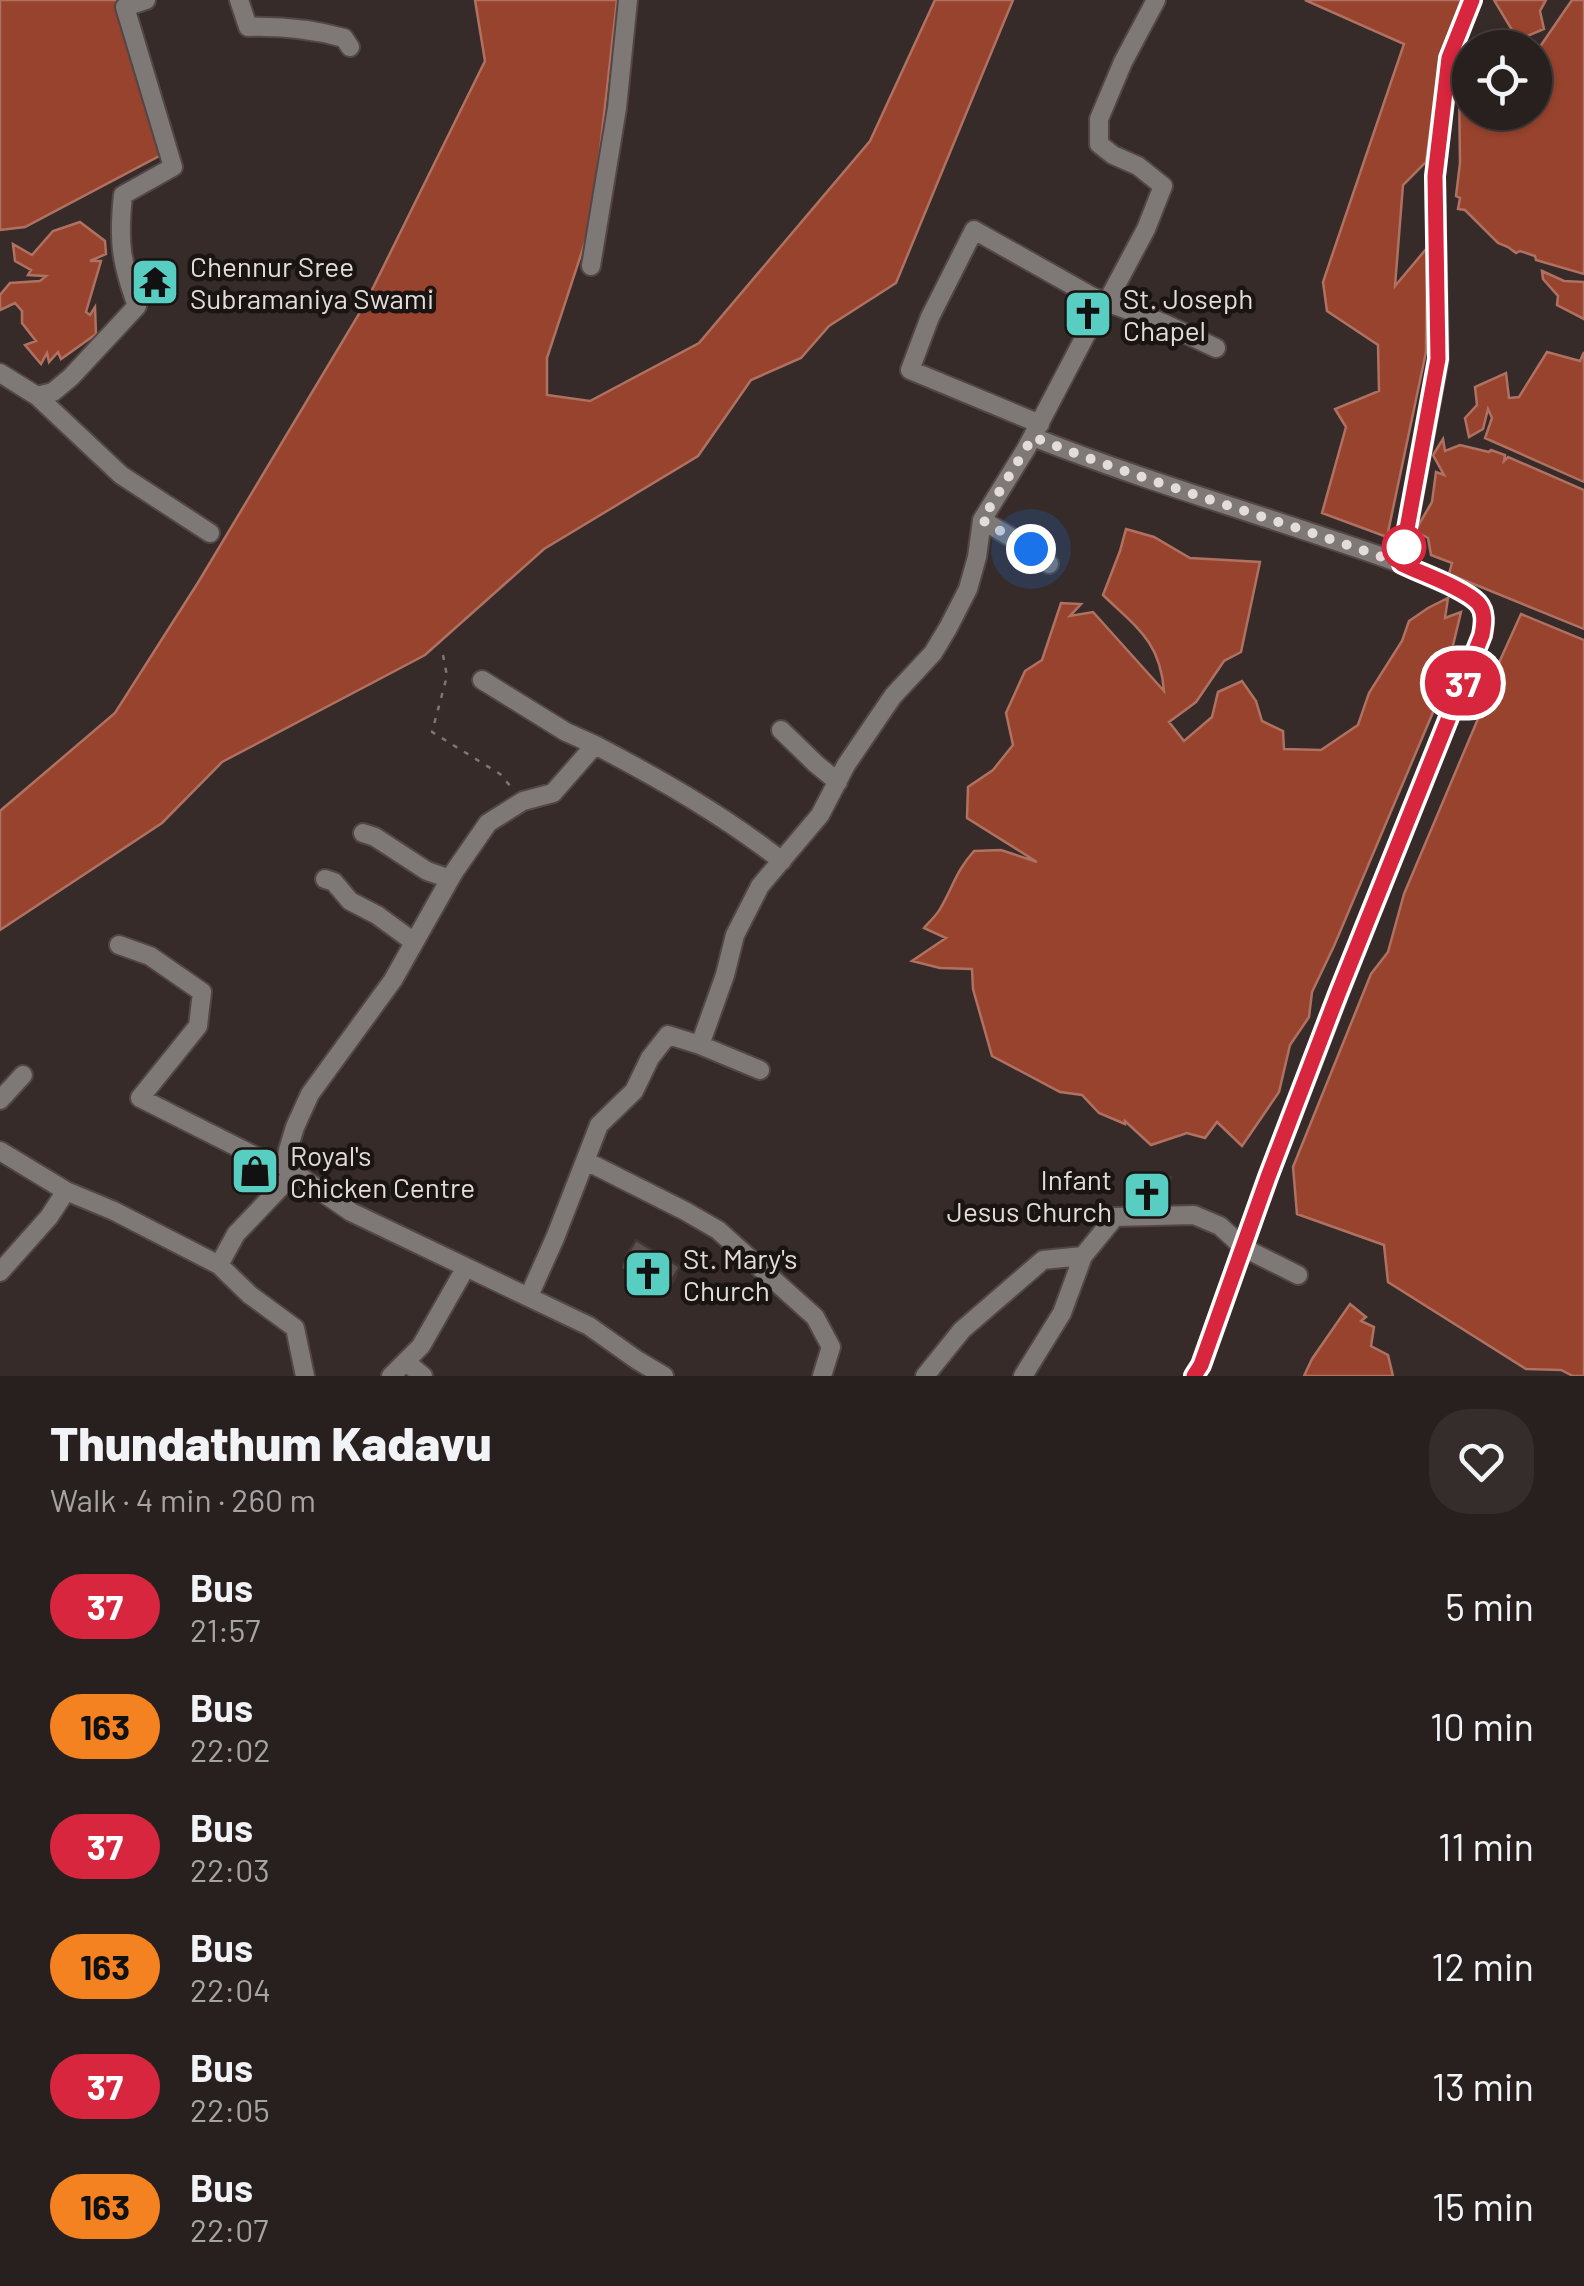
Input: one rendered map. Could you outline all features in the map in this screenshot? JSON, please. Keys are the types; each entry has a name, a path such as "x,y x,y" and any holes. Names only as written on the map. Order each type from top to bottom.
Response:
{"street":[{"path":"36,396 53,392 70,377 136,306 122,262 123,195 173,167 125,8 146,0"},
{"path":"239,0 248,27 284,26 318,31 344,38 350,47"},
{"path":"591,266 617,108 628,0"},
{"path":"700,1045 735,935 760,886 820,815 894,696 933,653 948,628 968,589 982,520 1036,430 1146,228 1162,186 1138,166 1099,144 1099,119 1156,0"},
{"path":"1402,564 1438,359 1435,176 1449,58 1472,0"},
{"path":"1194,1376 1485,620 1480,604 1464,593 1402,564 1175,490 910,370 930,318 974,230 1079,289 1216,348"},
{"path":"0,373 36,396 121,476 210,533"},
{"path":"982,520 1049,564"},
{"path":"482,680 566,732 668,784 782,860"},
{"path":"781,730 838,782"},
{"path":"218,1265 236,1234 290,1170 295,1127 310,1094 393,980 450,879 488,823 523,801 553,793 595,744"},
{"path":"363,833 375,836 427,871 450,879"},
{"path":"325,879 414,942"},
{"path":"119,944 150,956 202,992 198,1026 140,1098 290,1170 350,1212 589,1326 664,1376"},
{"path":"529,1296 556,1238 599,1125 634,1092 650,1058 668,1036 760,1070"},
{"path":"0,1100 23,1075"},
{"path":"0,1151 66,1191 142,1224 218,1265 250,1296 295,1328 305,1376"},
{"path":"586,1161 718,1230 814,1316 831,1347 822,1376"},
{"path":"0,1272 49,1217 66,1191"},
{"path":"1023,1376 1062,1313 1083,1256 1114,1216 1194,1215 1220,1226 1244,1248 1298,1275"},
{"path":"925,1376 962,1330 1042,1260 1083,1256"},
{"path":"391,1376 421,1346 466,1267"},
{"path":"406,1362 423,1376"}],"path":[{"path":"443,654 448,676 432,732 500,774 523,801"}],"shaded area":[{"path":"0,0 124,0 161,155 25,227 0,230"},
{"path":"475,0 617,0 592,221 547,358 547,395 590,401 699,343 870,141 935,0 1013,0 896,283 829,326 801,358 751,380 698,456 544,549 425,655 222,762 162,823 0,930 0,811 115,713 365,304 485,61"},
{"path":"1305,0 1469,0 1440,57 1426,162 1403,185 1395,286 1427,248 1426,352 1387,537 1322,513 1346,427 1335,409 1379,391 1378,345 1327,311 1323,282 1404,44"},
{"path":"1494,0 1546,0 1540,11 1544,29 1512,30"},
{"path":"1572,0 1584,0 1584,274 1536,260 1520,251 1516,253 1498,243 1465,210 1458,209 1460,198 1456,196 1460,130 1552,130 1551,30"},
{"path":"80,222 105,241 106,254 90,261 101,261 86,312 90,315 95,307 96,334 61,359 58,352 49,362 47,353 41,364 25,345 36,341 22,323 22,311 15,303 0,310 0,295 10,283 40,281 46,276 28,275 31,270 15,261 13,244 32,255 53,231"},
{"path":"1542,271 1564,281 1584,282 1584,319 1557,305 1558,296 1543,279"},
{"path":"1547,352 1580,361 1584,352 1584,482 1485,438 1492,418 1488,409 1483,429 1469,437 1465,418 1477,405 1475,387 1506,373 1509,398 1519,397"},
{"path":"1443,439 1445,451 1460,445 1491,450 1505,455 1504,461 1508,457 1584,490 1584,629 1449,574 1452,563 1431,555 1428,538 1415,531 1432,502 1436,472 1444,475 1433,455"},
{"path":"1126,529 1154,537 1190,558 1260,562 1241,652 1224,661 1196,702 1169,722 1184,741 1212,717 1218,692 1242,681 1256,701 1262,721 1283,731 1284,749 1321,750 1358,725 1369,693 1402,641 1409,621 1448,598 1445,618 1461,612 1442,691 1312,992 1309,1017 1290,1045 1279,1092 1242,1146 1217,1122 1205,1138 1187,1133 1151,1145 1125,1121 1099,1113 1082,1095 1060,1092 992,1056 973,989 972,969 940,968 912,961 946,938 924,928 938,912 974,851 1001,850 1037,862 967,818 968,787 993,770 1013,745 1006,713 1025,671 1042,660 1061,603 1081,604 1070,616 1093,612 1164,691 1152,647 1103,595"},
{"path":"1521,614 1584,640 1584,1376 1561,1370 1526,1369 1388,1282 1384,1245 1297,1214 1293,1167 1371,974 1388,952 1404,894"},
{"path":"1350,1304 1366,1317 1361,1321 1374,1327 1371,1346 1388,1355 1393,1376 1304,1376 1312,1359"}],"building":[{"path":"1135,1173 1171,1177 1167,1195 1129,1195"},
{"path":"636,1240 680,1267 670,1283 626,1256"}],"bus line":[{"name":"37","path":"1194,1376 1353,957 1482,635 1485,620 1480,604 1402,564 1438,359 1435,176 1449,58 1472,0"}],"place":[{"name":"Chennur Sree Subramaniya Swami","path":"155,282"},
{"name":"St. Joseph Chapel","path":"1088,314"},
{"name":"Royal's Chicken Centre","path":"255,1171"},
{"name":"Infant Jesus Church","path":"1147,1195"},
{"name":"St. Mary's Church","path":"648,1274"}],"route":[{"path":"1031,549 982,520 1033,437 1175,490 1402,564 1405,544 1404,547"}]}
